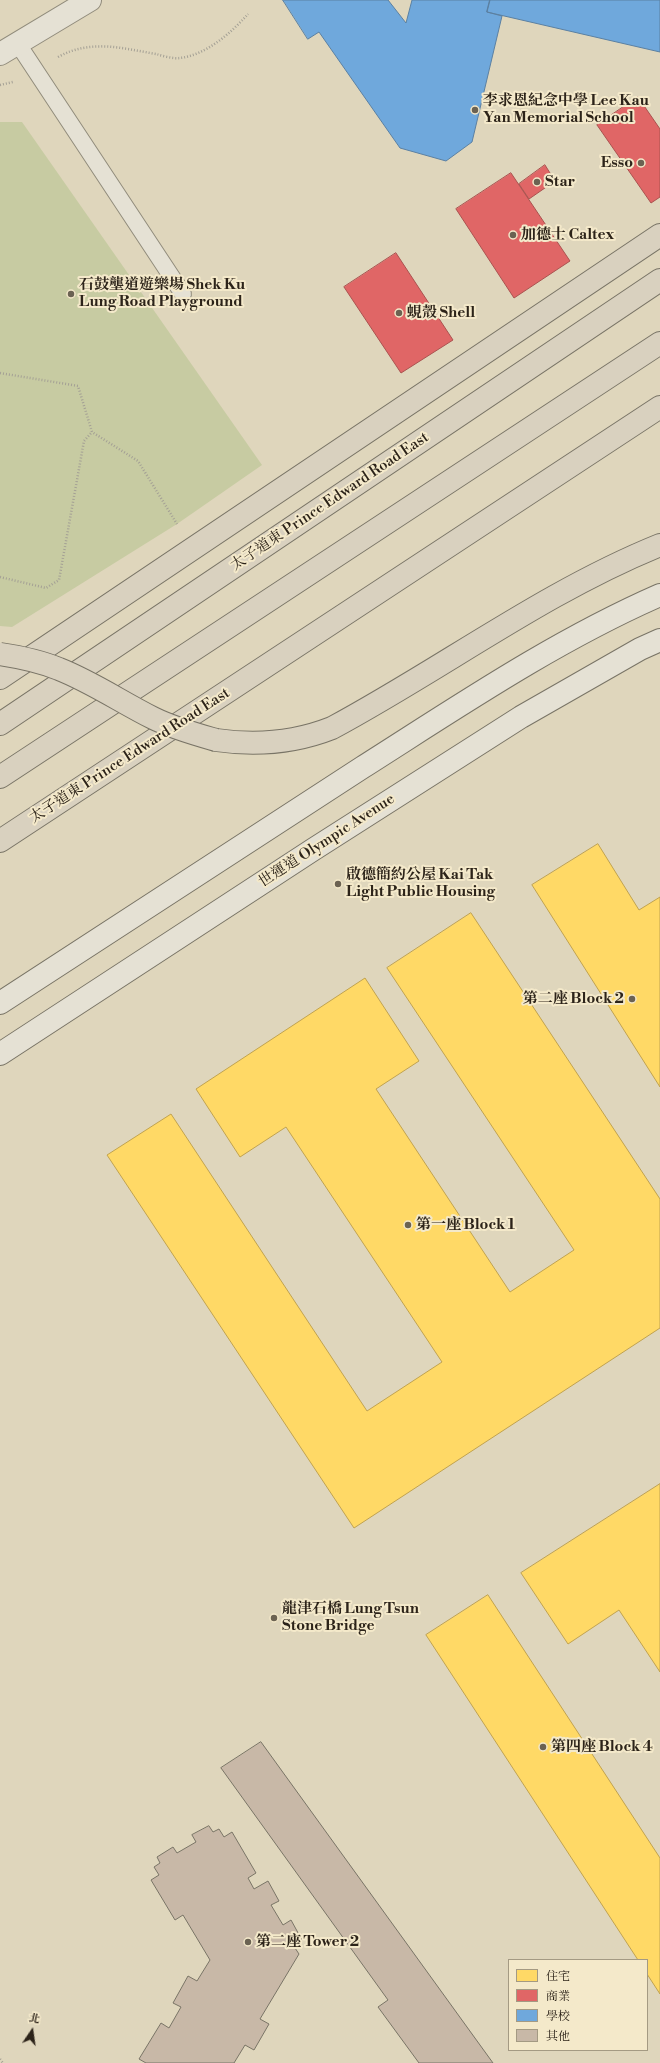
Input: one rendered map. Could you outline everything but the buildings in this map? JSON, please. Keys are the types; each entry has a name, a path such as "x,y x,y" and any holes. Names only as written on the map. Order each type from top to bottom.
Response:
{"main road":[{"path":"9,49 90,0"},
{"path":"1,677 660,234"},
{"name":"太子道東 Prince Edward Road East","path":"0,724 660,280"},
{"path":"0,777 660,343"},
{"name":"太子道東 Prince Edward Road East","path":"0,842 660,406"},
{"path":"0,654 36,661 59,669 168,724 195,734 236,743 263,744 310,736 332,728 575,586 627,558 660,545"},
{"path":"0,1003 438,719 563,644 622,612 660,595"},
{"name":"世運道 Olympic Avenue","path":"0,1054 307,853 521,717 633,653 660,640"}],"lane":[{"path":"9,49 36,70 183,294"}],"path":[{"path":"0,86 6,85 36,70 65,53 95,45 179,58 206,49 231,32 248,14"},
{"path":"0,373 78,386 92,432 138,461 177,524"},
{"path":"0,577 46,588 59,580 84,441 92,432"},
{"path":"0,2059 3,2063"}],"green space":[{"name":"石鼓壟道遊樂場 Shek Ku Lung Road Playground","path":"0,122 22,122 262,465 177,524 12,627 0,626"}],"place":[{"name":"李求恩紀念中學 Lee Kau Yan Memorial School","path":"475,110"},
{"name":"Esso","path":"641,163"},
{"name":"Star","path":"537,182"},
{"name":"加德士 Caltex","path":"513,235"},
{"name":"石鼓壟道遊樂場 Shek Ku Lung Road Playground","path":"71,294"},
{"name":"蜆殼 Shell","path":"399,313"},
{"name":"啟德簡約公屋 Kai Tak Light Public Housing","path":"338,884"},
{"name":"第二座 Block 2","path":"632,999"},
{"name":"第一座 Block 1","path":"408,1225"},
{"name":"龍津石橋 Lung Tsun Stone Bridge","path":"274,1618"},
{"name":"第四座 Block 4","path":"543,1747"},
{"name":"第二座 Tower 2","path":"248,1942"}]}
